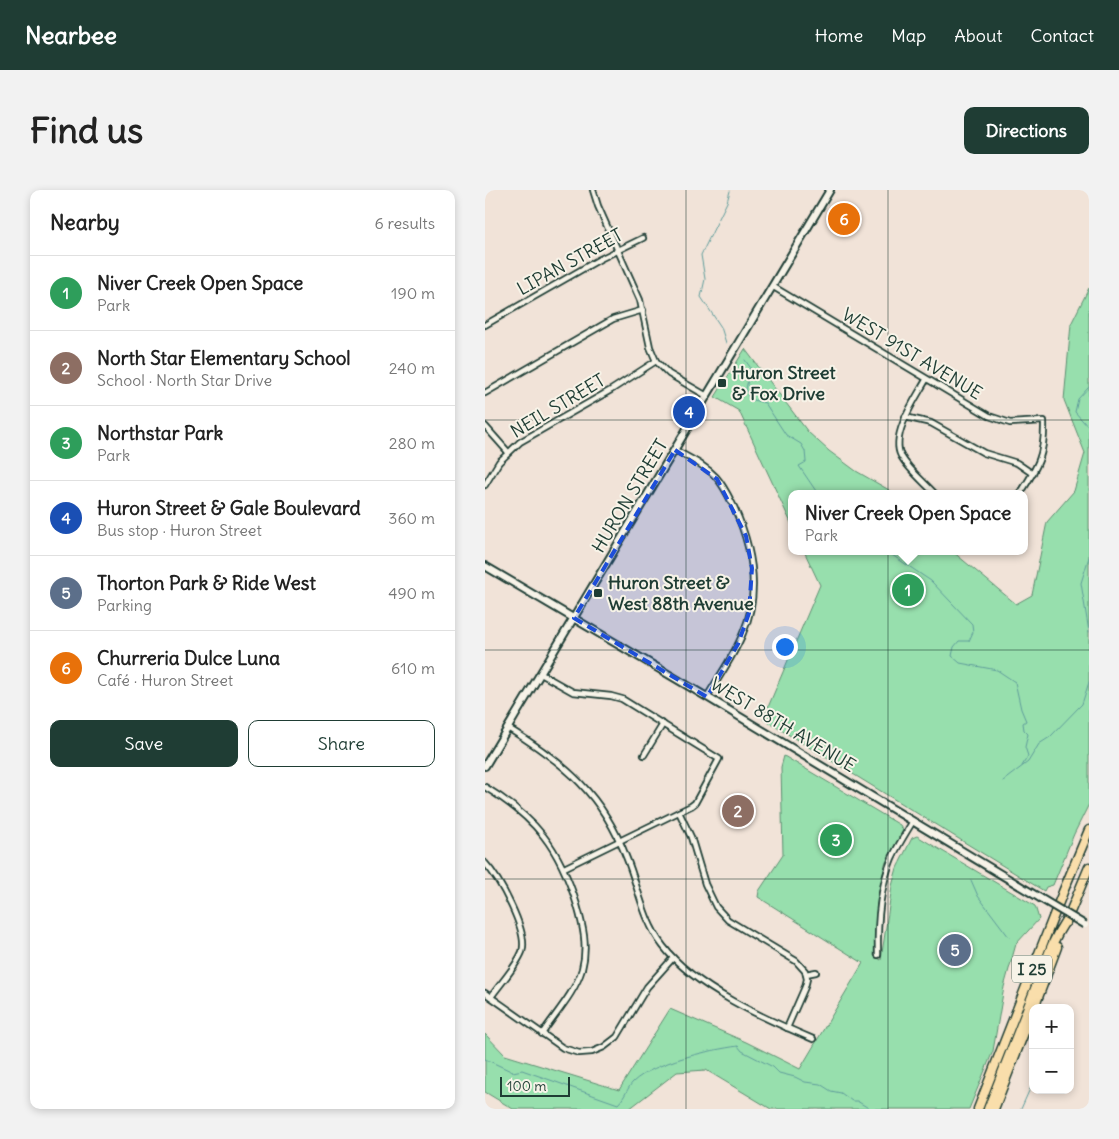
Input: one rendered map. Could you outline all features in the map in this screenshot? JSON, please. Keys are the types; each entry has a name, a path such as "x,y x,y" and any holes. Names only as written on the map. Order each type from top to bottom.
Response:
{"highway":[{"name":"I 25","path":"978,1109 1089,830"},
{"name":"I 25","path":"1035,1004 1065,915 1089,867"},
{"path":"988,1109 1065,915"},
{"name":"I 25","path":"994,1109 1029,1019"}],"main road":[{"name":"HURON STREET","path":"485,766 830,190"},
{"name":"WEST 88TH AVENUE","path":"485,566 707,697 1040,898 1065,915 1087,926"}],"street":[{"path":"593,190 598,206 634,284 643,310 649,347 656,361 669,374 707,396"},
{"name":"LIPAN STREET","path":"485,324 643,238"},
{"name":"WEST 91ST AVENUE","path":"772,286 926,380 995,419 1010,423 1044,421 1045,437 1041,457 1033,474"},
{"path":"485,393 613,319 643,310"},
{"name":"NEIL STREET","path":"485,485 496,466 508,452 527,437 611,390 656,361"},
{"path":"926,380 905,417 898,443 901,454 932,490"},
{"path":"905,417 931,423 984,453 1017,463 1033,474 1023,490"},
{"path":"485,426 508,452"},
{"path":"675,450 711,472 725,489 744,531 752,568 753,590 747,624 738,644 707,697"},
{"path":"541,674 573,692 622,699 719,759 695,803 564,868"},
{"path":"644,755 663,724"},
{"path":"508,728 541,748 571,772 595,800 620,841 649,924 673,958 688,972 758,1015 813,1039"},
{"path":"485,787 503,797 523,812 545,836 564,868 581,920 585,940 582,970 574,988 542,1034"},
{"path":"679,812 691,837 705,884 716,907 728,920 799,963 806,974 803,992 787,1028"},
{"path":"879,954 882,896 887,871 895,852 913,821"},
{"path":"485,863 498,879 507,895 523,945 518,959 491,997"},
{"path":"485,993 563,1048 572,1052 589,1052 604,1047 617,1037 647,987 673,958"},
{"path":"806,974 816,972"}],"highlighted area":[{"path":"675,450 717,479 746,536 752,568 749,613 738,644 707,697 574,618"}],"green space":[{"path":"1089,288 1089,804 1074,834 1053,885 1046,887 1044,891 763,719 820,585 806,555 957,555 1016,604 1032,595 1047,522 1074,491 1085,453 1064,400 1071,324"},
{"path":"745,349 808,432 829,451 856,471 889,490 788,490 788,516 739,411 715,397"},
{"path":"784,756 900,825 903,830 885,864 877,904 874,956 881,960 892,886 897,868 912,838 917,836 1035,906 1039,919 1016,944 1004,987 993,1051 969,1109 771,1109 706,1070 677,1072 629,1109 513,1109 485,1092 485,1034 505,1055 619,1090 670,1009 746,1042 800,1069 863,963 758,897 759,891 783,855 781,767"}],"waterway":[{"path":"726,343 721,327 701,297 705,279 701,255 727,202 730,191"},
{"path":"745,360 750,367 746,390 749,399 765,403 786,435 801,444 805,451 806,462 799,466 815,490"},
{"path":"1089,387 1078,399 1075,412 1089,428"},
{"path":"892,555 931,581 972,624 973,632 969,641 959,641 954,647 952,656 960,663 997,670 1015,682 1021,709 1026,721 1023,723 1024,730 1028,734 1025,747 1028,756 1022,766"},
{"path":"1089,557 1081,583 1089,632"},
{"path":"1003,781 1028,762 1039,744 1050,737 1082,704 1089,682"},
{"path":"971,880 978,896 1009,937"},
{"path":"485,1059 513,1072 522,1070 618,1104 633,1082 654,1069 683,1058 738,1046 742,1051 773,1067 779,1073 805,1082 820,1084 870,1109"},
{"path":"1021,1109 1029,1091"}],"place":[{"name":"Churreria Dulce Luna","path":"844,219"},
{"name":"Huron Street & Fox Drive","path":"722,383"},
{"name":"Huron Street & Gale Boulevard","path":"689,412"},
{"name":"Niver Creek Open Space","path":"908,590"},
{"name":"Huron Street & West 88th Avenue","path":"598,593"},
{"name":"North Star Elementary School","path":"738,811"},
{"name":"Northstar Park","path":"836,840"},
{"name":"Thorton Park & Ride West","path":"955,950"}]}
